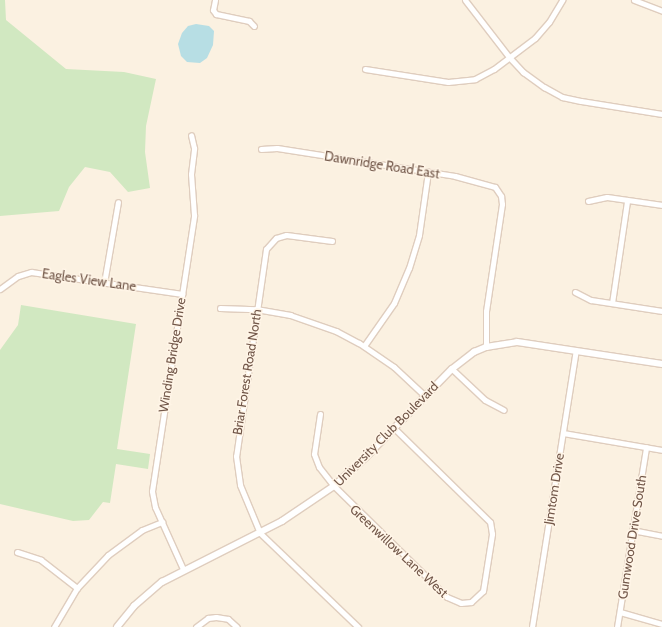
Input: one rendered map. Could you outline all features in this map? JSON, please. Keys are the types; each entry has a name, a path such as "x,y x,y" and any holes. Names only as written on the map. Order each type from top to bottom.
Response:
{"street":[{"path":"216,0 213,10 216,14 249,21 254,26"},
{"path":"465,0 509,57 523,72 562,97 662,114"},
{"path":"365,69 461,82 480,76 509,57 541,31 562,0"},
{"path":"634,0 662,11"},
{"name":"Winding Bridge Drive","path":"183,569 155,507 153,484 194,215 191,174 194,148 191,135"},
{"name":"Dawnridge Road East","path":"261,149 277,148 486,182 499,192 502,204 486,311 486,347"},
{"path":"364,346 394,303 410,268 419,235 428,172"},
{"path":"588,201 607,198 662,205"},
{"path":"612,304 627,201"},
{"path":"104,283 118,202"},
{"name":"Briar Forest Road North","path":"260,533 240,485 236,456 256,309 269,245 276,238 286,235 304,236 332,241"},
{"name":"Eagles View Lane","path":"0,289 18,276 31,272 182,294"},
{"path":"575,292 591,300 662,311"},
{"path":"220,308 256,309 312,321 364,346 394,367 425,396"},
{"name":"University Club Boulevard","path":"118,627 146,595 183,569 260,533 298,512 334,486 452,369 462,360 486,347 517,342 662,364"},
{"name":"Jimtom Drive","path":"532,627 576,350"},
{"path":"452,369 485,400 504,410"},
{"name":"Greenwillow Lane West","path":"320,414 314,454 319,467 334,486 447,597 461,603 471,602 483,591 492,527 469,501 394,428"},
{"path":"563,433 662,450"},
{"name":"Gumwood Drive South","path":"617,627 646,447"},
{"path":"54,627 77,588 128,539 162,522"},
{"path":"632,530 662,536"},
{"path":"260,533 358,627"},
{"path":"17,552 41,560 77,588"},
{"path":"620,612 662,624"},
{"path":"196,627 208,618 216,617 228,619 237,627"}],"green space":[{"path":"0,0 5,0 6,20 66,69 124,72 156,79 146,126 145,152 150,188 128,192 110,172 85,167 69,187 59,211 0,216"},
{"path":"21,305 136,324 117,449 150,454 148,469 116,464 110,503 103,502 89,520 73,521 0,504 0,350 18,325"}],"water":[{"path":"196,24 209,26 214,31 213,45 207,58 200,63 187,62 181,56 178,44 182,33 188,26"}]}
